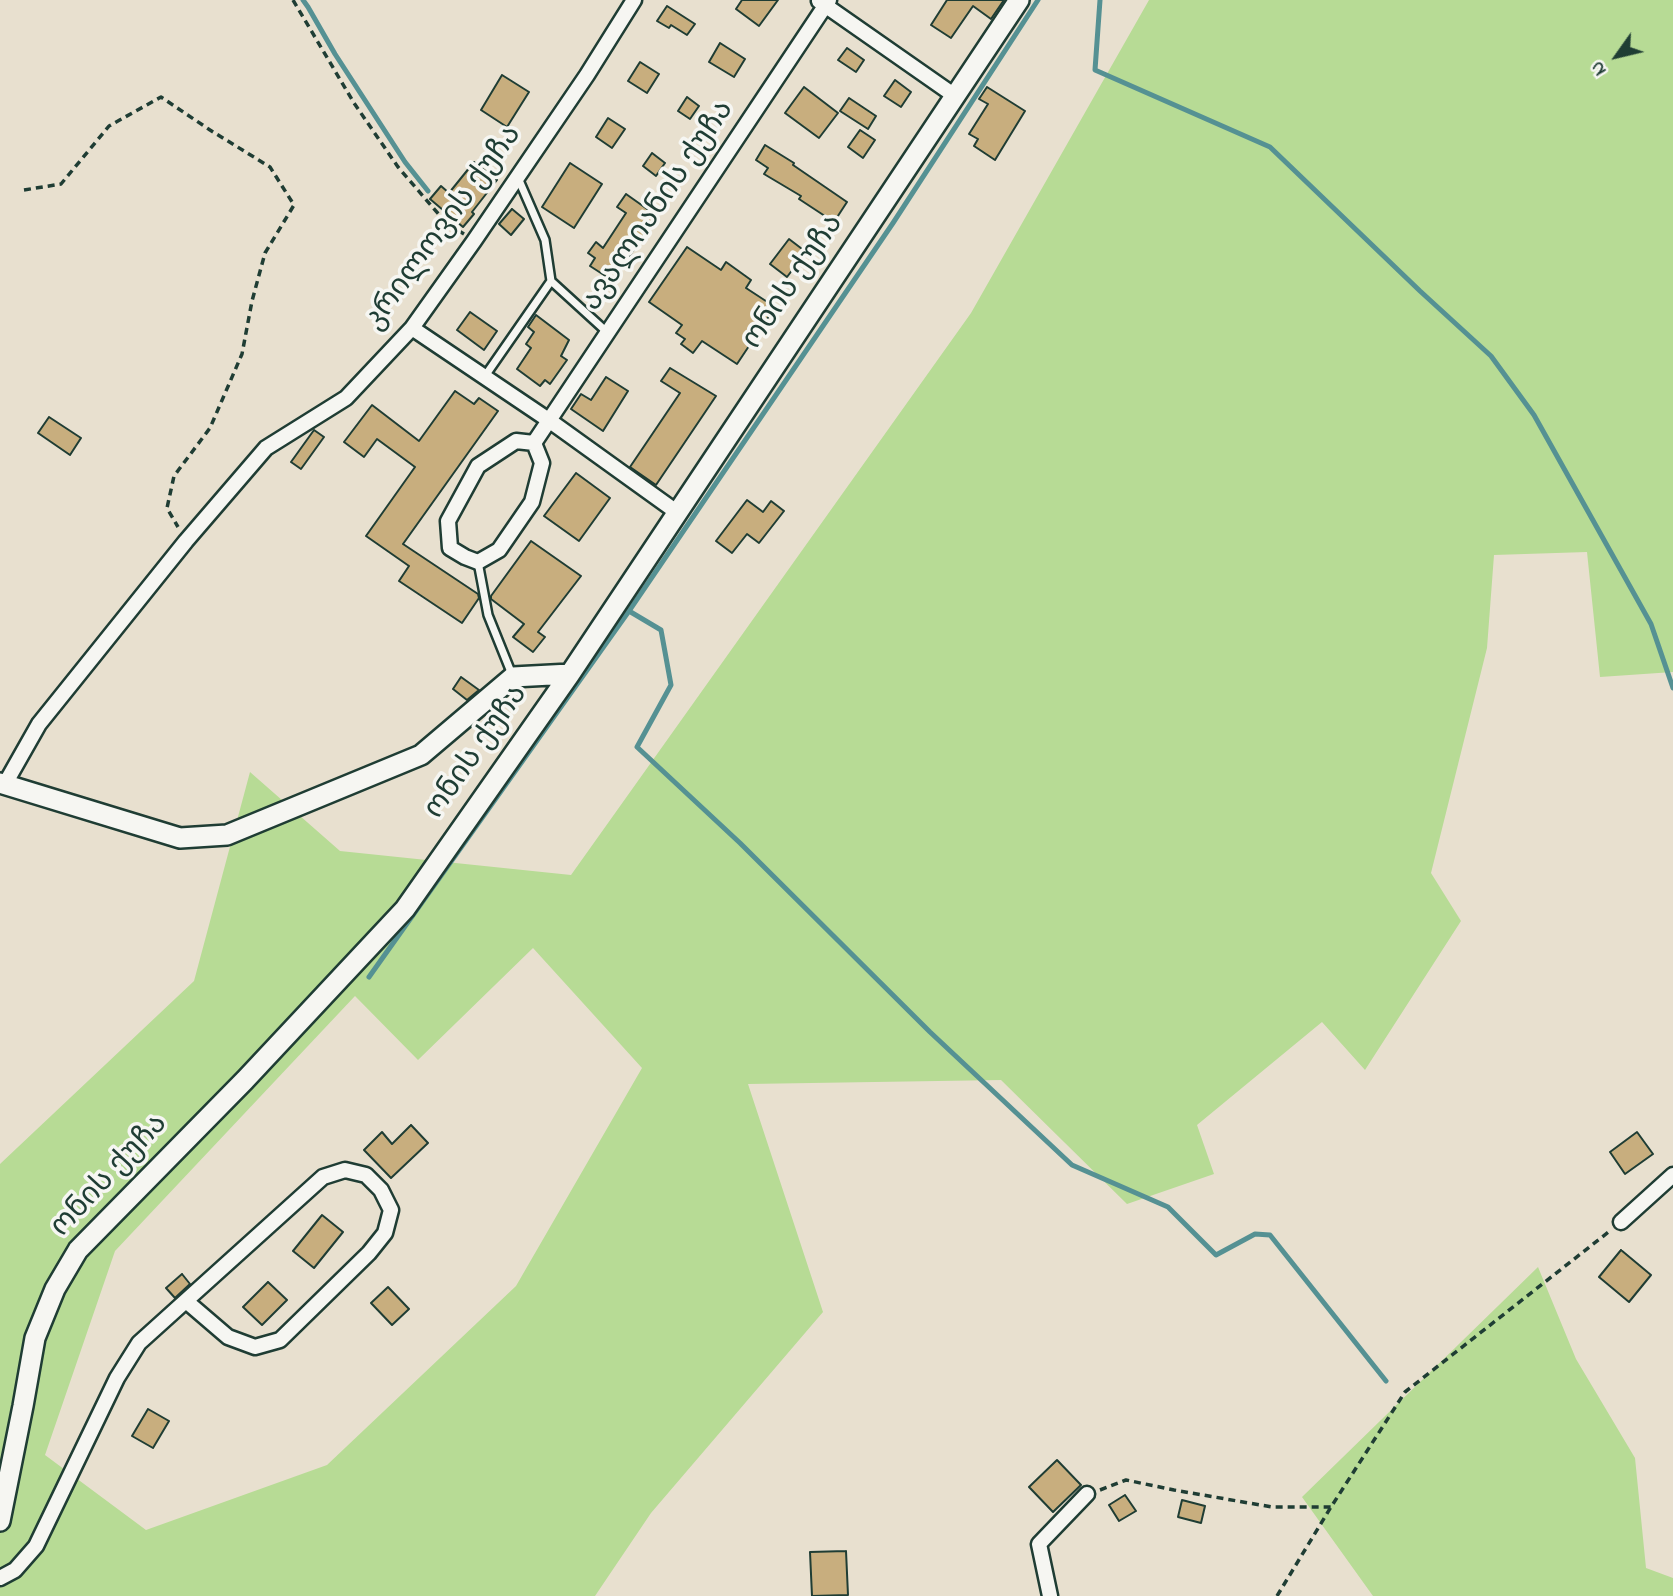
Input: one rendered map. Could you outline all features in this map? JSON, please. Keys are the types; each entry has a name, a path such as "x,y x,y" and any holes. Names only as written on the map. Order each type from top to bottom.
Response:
{"main road":[{"name":"ონის ქუჩა","path":"0,1521 34,1338 55,1289 78,1250 245,1080 405,909 570,674 1019,0"},
{"path":"3,783 180,838 227,835 421,755 513,677 570,674"}],"street":[{"name":"კრილოვის ქუჩა","path":"3,783 38,724 266,447 346,398 412,328 587,75 634,0"},
{"path":"824,2 955,96"},
{"name":"ავალიანის ქუჩა","path":"534,443 824,2"},
{"path":"412,328 550,421 678,513"},
{"path":"516,442 534,443 542,463 532,502 499,550 478,562 450,548 448,521 478,466 516,442"},
{"path":"0,1578 15,1570 36,1546 117,1378 139,1343 323,1177 345,1170 366,1175 382,1190 391,1210 386,1233 280,1340 255,1347 228,1337 186,1301"},
{"path":"1621,1222 1673,1175"},
{"path":"1050,1596 1039,1544 1087,1494"}],"lane":[{"path":"517,177 545,240 551,281 608,333"},
{"path":"484,377 551,281"},
{"path":"478,562 488,615 513,677"}],"path":[{"path":"293,0 354,103 398,167 447,224 474,241"},
{"path":"24,190 61,184 109,126 161,97 270,167 294,205 265,253 252,300 242,354 210,428 174,477 167,508 186,541"},
{"path":"1277,1596 1405,1392 1621,1222"},
{"path":"1087,1494 1126,1480 1272,1507 1331,1507"}],"green space":[{"path":"1149,0 1673,0 1673,672 1600,677 1587,552 1494,555 1487,648 1431,873 1461,921 1365,1070 1322,1022 1197,1125 1214,1174 1127,1204 1001,1080 748,1084 823,1312 651,1513 595,1596 0,1596 0,1164 194,981 250,772 340,851 571,875 971,313","holes":["533,948 642,1068 516,1286 327,1465 146,1530 45,1455 115,1251 355,996 418,1060"]},
{"path":"1538,1267 1576,1359 1635,1458 1646,1568 1673,1578 1673,1596 1373,1596 1302,1497"}],"building":[{"path":"742,0 778,0 759,26 736,9"},
{"path":"947,0 1004,0 991,19 973,6 951,38 931,25"},
{"path":"667,6 695,24 687,35 671,25 669,28 657,21"},
{"path":"720,43 745,59 734,77 709,62"},
{"path":"847,48 864,60 856,72 838,60"},
{"path":"640,62 659,74 647,93 628,81"},
{"path":"502,75 529,92 507,127 481,110"},
{"path":"895,80 911,92 901,107 884,96"},
{"path":"804,87 838,113 819,138 785,113"},
{"path":"987,87 1025,111 995,160 974,146 978,139 969,134 988,104 979,99"},
{"path":"687,97 699,106 690,119 678,111"},
{"path":"849,98 876,116 868,129 840,111"},
{"path":"608,118 625,129 612,148 596,137"},
{"path":"860,130 875,140 863,158 848,147"},
{"path":"765,145 847,202 834,222 799,199 801,196 764,174 768,168 756,160"},
{"path":"652,153 665,163 656,176 643,166"},
{"path":"474,162 497,180 463,227 430,199 441,186 449,193"},
{"path":"570,163 602,184 574,228 542,207"},
{"path":"626,194 657,216 617,274 612,270 607,277 590,266 595,258 588,253 596,242 603,248 626,213 617,207"},
{"path":"512,209 524,219 511,235 499,224"},
{"path":"789,239 806,252 787,277 770,264"},
{"path":"687,247 721,270 726,262 751,280 746,288 775,307 737,364 702,341 693,353 681,344 685,339 676,333 682,325 649,302"},
{"path":"470,312 497,331 484,350 457,330"},
{"path":"536,315 569,340 561,356 567,360 550,384 545,380 540,386 517,369 531,348 526,344 534,332 528,327"},
{"path":"670,368 716,396 656,485 630,467 680,393 661,381"},
{"path":"606,377 628,391 603,431 571,409 581,394 591,400"},
{"path":"455,391 474,404 479,398 498,411 403,544 478,594 479,598 462,623 399,581 409,566 366,536 415,467 377,439 364,457 344,442 372,405 419,441"},
{"path":"49,417 81,438 70,455 38,433"},
{"path":"314,430 324,437 301,469 291,462"},
{"path":"576,473 610,498 579,541 544,516"},
{"path":"747,500 763,512 771,501 784,511 759,543 747,534 732,553 716,541"},
{"path":"531,541 581,576 538,632 545,637 533,652 513,637 524,624 491,599"},
{"path":"461,677 479,690 467,700 453,689"},
{"path":"411,1125 428,1143 391,1178 364,1150 382,1132 392,1144"},
{"path":"1637,1132 1653,1154 1625,1174 1610,1152"},
{"path":"322,1215 343,1232 314,1268 293,1251"},
{"path":"1621,1250 1651,1275 1629,1302 1599,1277"},
{"path":"182,1274 190,1284 175,1298 166,1288"},
{"path":"268,1282 287,1300 262,1325 243,1307"},
{"path":"388,1287 409,1309 392,1325 371,1303"},
{"path":"148,1409 169,1421 153,1448 132,1436"},
{"path":"1057,1460 1081,1485 1053,1512 1029,1487"},
{"path":"1125,1495 1136,1511 1119,1521 1109,1505"},
{"path":"1182,1500 1205,1506 1201,1523 1178,1517"},
{"path":"846,1551 848,1595 812,1596 810,1552"}],"waterway":[{"path":"303,0 405,162 428,191"},
{"path":"369,977 629,611 893,223 1038,0"},
{"path":"1100,0 1095,70 1270,147 1491,356 1534,415 1651,624 1673,688"},
{"path":"629,611 661,630 671,685 637,747 740,843 930,1032 1072,1165 1168,1207 1216,1255 1255,1234 1270,1235 1386,1381"}]}
